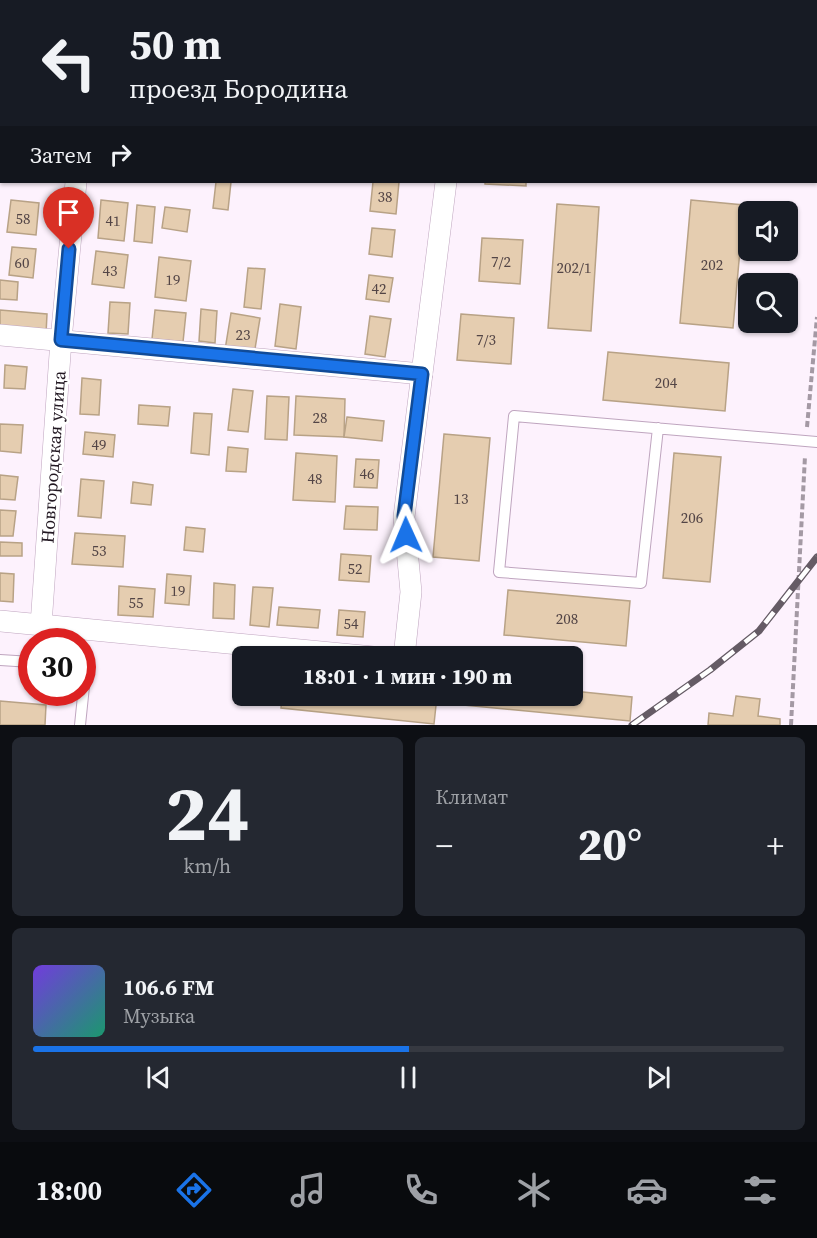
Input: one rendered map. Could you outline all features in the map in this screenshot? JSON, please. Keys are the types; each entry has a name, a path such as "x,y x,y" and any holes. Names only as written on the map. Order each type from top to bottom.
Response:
{"street":[{"name":"Новгородская улица","path":"41,625 61,340 76,183"},
{"path":"405,646 411,592 404,516 446,183"},
{"path":"0,335 422,374"},
{"path":"0,621 259,646"}],"lane":[{"path":"658,428 641,583 499,572 514,416 658,428 811,441"},
{"path":"0,660 18,661"},
{"path":"80,725 82,706"}],"path":[{"path":"790,725 811,441 817,317"}],"building":[{"path":"216,183 231,183 228,210 213,208"},
{"path":"373,183 399,183 396,214 370,211"},
{"path":"526,183 526,186 485,184"},
{"path":"11,200 39,203 36,235 7,232"},
{"path":"101,200 128,203 124,241 98,238"},
{"path":"691,200 738,204 739,261 733,328 680,323"},
{"path":"557,204 599,207 591,331 548,328"},
{"path":"137,205 155,207 152,243 134,241"},
{"path":"165,207 190,210 187,232 162,228"},
{"path":"372,228 395,230 392,257 369,254"},
{"path":"482,238 523,240 520,284 479,281"},
{"path":"12,247 36,249 33,278 9,275"},
{"path":"96,251 128,255 124,288 92,284"},
{"path":"159,257 191,261 186,301 155,297"},
{"path":"248,268 265,269 261,309 244,307"},
{"path":"369,275 393,278 389,302 366,299"},
{"path":"0,280 18,282 17,300 0,299"},
{"path":"110,302 130,303 128,334 108,333"},
{"path":"280,304 301,307 296,349 275,346"},
{"path":"201,309 217,311 215,343 199,341"},
{"path":"0,310 47,314 46,334 0,330"},
{"path":"155,310 186,313 183,342 152,339"},
{"path":"231,313 260,318 254,355 225,350"},
{"path":"461,314 514,318 511,364 457,360"},
{"path":"370,316 391,319 385,357 365,354"},
{"path":"608,352 729,363 725,411 603,400"},
{"path":"5,365 27,367 25,389 4,388"},
{"path":"82,378 101,380 99,415 80,414"},
{"path":"233,389 253,391 248,432 228,430"},
{"path":"267,396 289,397 287,440 265,439"},
{"path":"296,396 345,399 344,437 294,435"},
{"path":"139,405 170,407 168,426 138,424"},
{"path":"194,413 212,414 209,455 191,453"},
{"path":"347,417 384,421 382,441 344,437"},
{"path":"0,424 23,425 21,453 0,451"},
{"path":"85,432 115,435 113,457 83,454"},
{"path":"444,434 490,438 479,561 433,557"},
{"path":"228,447 248,449 246,472 226,471"},
{"path":"296,453 337,456 335,502 293,500"},
{"path":"674,453 721,457 710,582 663,578"},
{"path":"356,459 379,460 377,488 354,487"},
{"path":"0,475 18,477 15,500 0,499"},
{"path":"81,479 104,481 101,518 78,516"},
{"path":"133,482 153,485 151,505 131,503"},
{"path":"346,506 378,507 377,530 344,529"},
{"path":"0,510 16,511 13,536 0,536"},
{"path":"186,527 205,529 203,552 184,550"},
{"path":"75,533 125,536 123,567 72,564"},
{"path":"0,542 22,543 22,556 0,556"},
{"path":"341,554 371,556 369,582 339,580"},
{"path":"0,573 14,574 13,602 0,601"},
{"path":"167,574 191,576 189,605 165,603"},
{"path":"214,583 235,585 234,619 213,618"},
{"path":"119,586 155,589 153,617 118,615"},
{"path":"253,587 273,588 269,627 250,625"},
{"path":"508,590 630,601 626,646 504,635"},
{"path":"279,607 320,610 318,628 277,625"},
{"path":"339,610 365,612 363,637 337,635"},
{"path":"583,692 632,697 630,721 474,706 583,706"},
{"path":"736,696 760,699 758,716 780,719 780,725 708,725 709,713 733,716"},
{"path":"0,701 18,703 18,706 46,706 45,725 0,725"},
{"path":"281,706 436,706 434,724 281,708"}],"railway":[{"path":"632,725 710,670 759,631 817,557"}],"route":[{"path":"69,249 61,340 422,374 404,516 406,535"}]}
